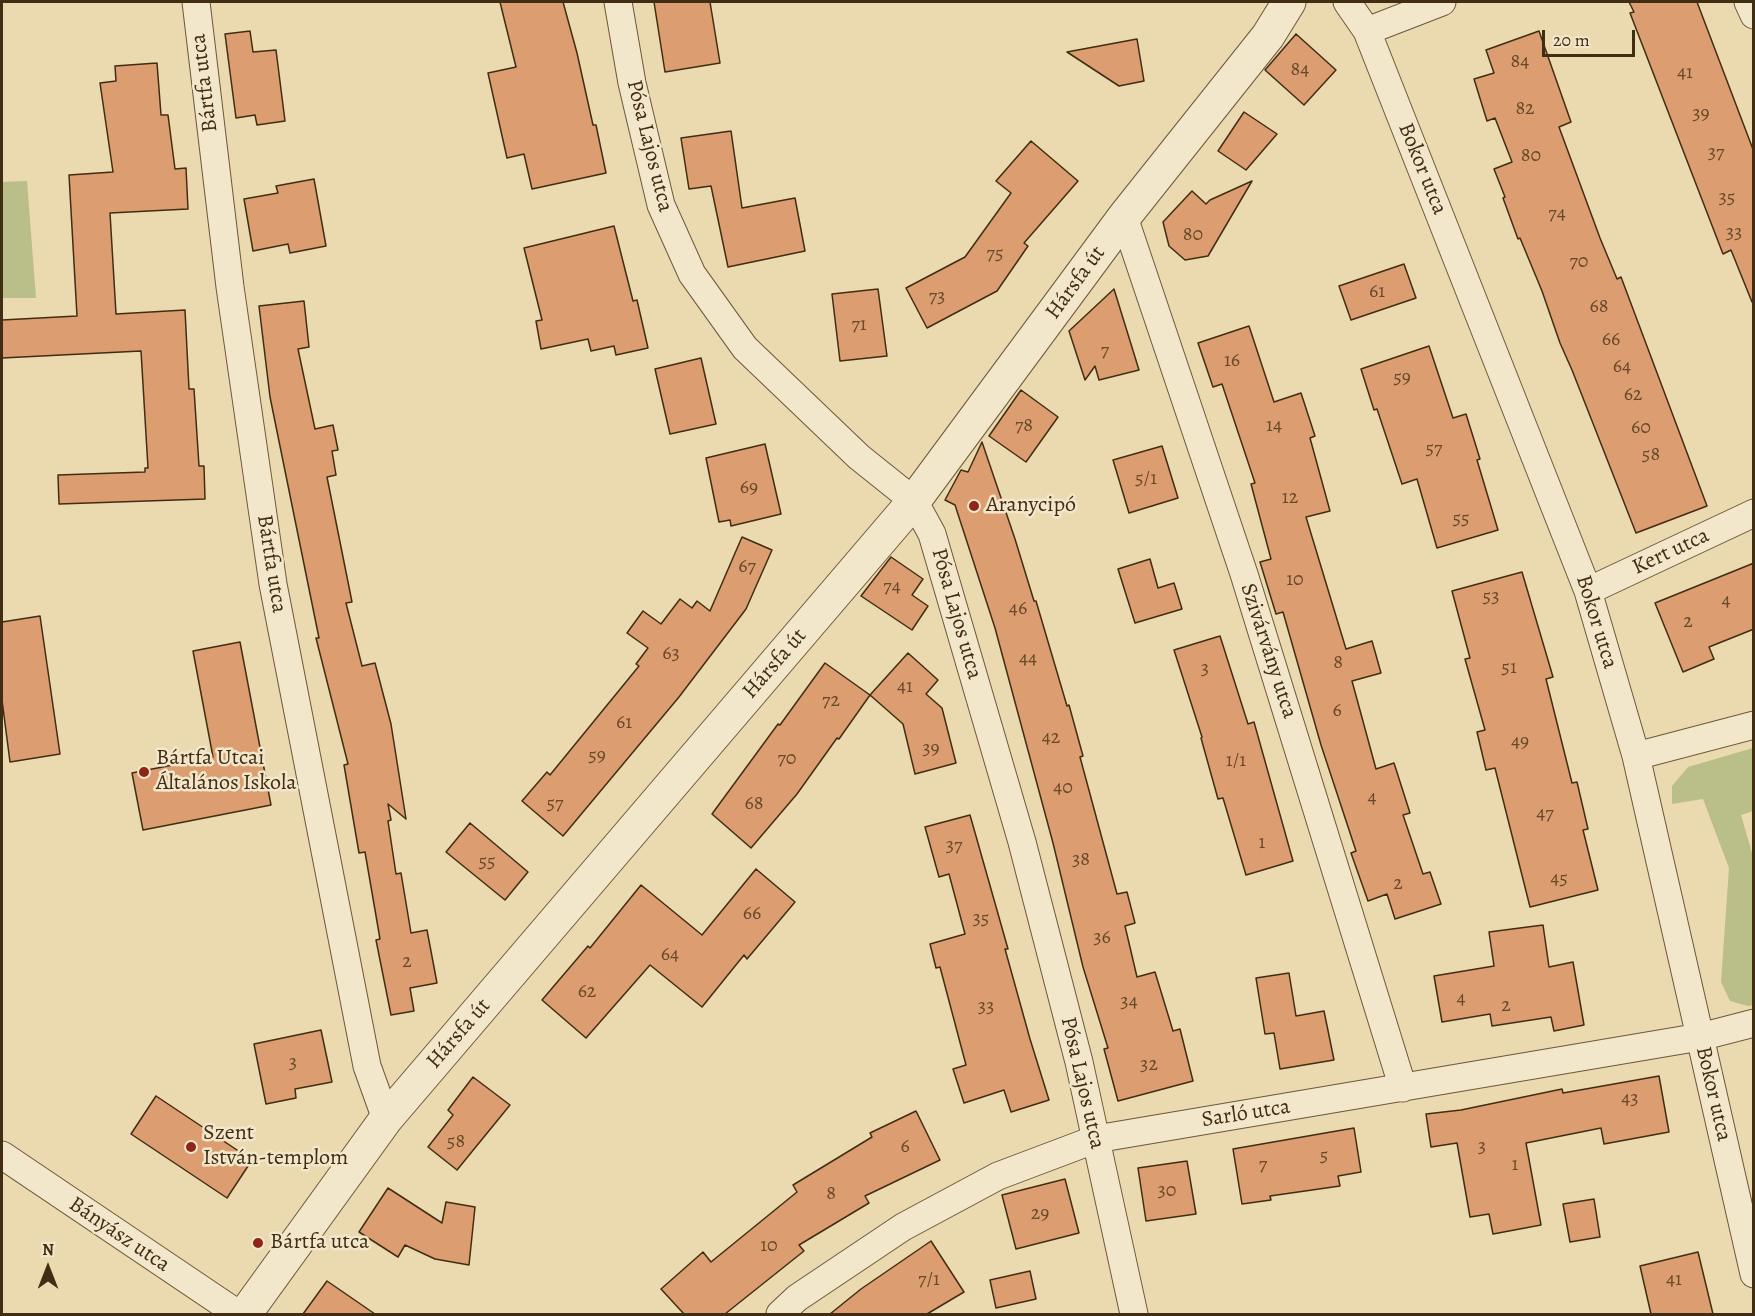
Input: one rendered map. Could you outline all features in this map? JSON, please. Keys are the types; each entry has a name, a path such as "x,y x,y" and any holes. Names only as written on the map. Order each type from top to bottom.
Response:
{"street":[{"name":"Bártfa utca","path":"196,2 230,287 273,584 367,1066 386,1119"},
{"name":"Pósa Lajos utca","path":"618,2 632,83 661,205 692,274 745,348 859,457 914,501 932,534 1022,842 1079,1062 1134,1314"},
{"name":"Hársfa út","path":"245,1314 386,1119 914,501 1124,217 1268,36 1289,2"},
{"name":"Bokor utca","path":"1347,2 1367,31 1588,591 1636,756 1754,1274"},
{"path":"1367,31 1442,2"},
{"path":"1748,2 1754,15"},
{"name":"Szivárvány utca","path":"1124,217 1244,574 1403,1088"},
{"name":"Kert utca","path":"1588,591 1754,513"},
{"path":"1636,756 1754,725"},
{"name":"Sarló utca","path":"780,1314 797,1298 903,1227 998,1176 1096,1139 1700,1037 1754,1023"},
{"name":"Bányász utca","path":"2,1155 238,1314"}],"green space":[{"path":"27,181 36,298 2,298 2,182"},
{"path":"1753,748 1753,811 1741,815 1754,860 1754,1005 1748,1006 1730,1001 1721,982 1729,868 1703,799 1672,804 1672,786 1688,767"}],"building":[{"path":"500,2 563,2 593,125 596,125 606,173 532,189 524,154 507,158 488,73 516,67"},
{"path":"654,2 710,2 720,63 665,72"},
{"path":"1629,2 1697,2 1754,152 1754,302 1752,302 1731,250 1723,254 1630,13 1634,12"},
{"path":"250,31 253,52 276,50 285,121 257,125 255,115 236,118 225,34"},
{"path":"1539,31 1571,122 1559,127 1600,238 1617,279 1621,277 1707,506 1636,533 1560,343 1542,291 1520,238 1518,239 1503,198 1505,197 1494,169 1512,162 1495,118 1487,121 1474,79 1494,73 1486,50"},
{"path":"1296,34 1336,70 1304,105 1265,70"},
{"path":"1137,39 1144,81 1119,86 1067,52"},
{"path":"157,63 161,115 168,115 175,169 186,168 188,209 110,213 116,314 185,310 189,389 194,389 199,466 204,466 205,499 59,504 58,475 145,472 145,468 148,468 141,351 2,358 2,320 77,316 69,175 113,172 100,83 116,81 115,66"},
{"path":"1244,112 1277,134 1246,170 1218,151"},
{"path":"731,131 742,208 795,198 805,251 728,267 711,186 689,189 681,138"},
{"path":"1031,141 1078,181 1024,243 1028,246 997,291 927,328 906,288 965,257 1011,193 996,181"},
{"path":"314,179 326,246 290,253 288,244 253,251 244,199 278,193 276,186"},
{"path":"1252,181 1208,256 1185,260 1169,246 1163,222 1192,191 1206,204"},
{"path":"614,226 633,301 637,300 648,348 616,355 614,346 591,351 588,339 541,349 536,321 542,320 524,248"},
{"path":"1404,264 1416,298 1351,320 1339,286"},
{"path":"878,289 887,356 840,361 832,294"},
{"path":"1114,289 1139,370 1099,380 1095,366 1085,380 1069,331"},
{"path":"304,301 309,347 298,349 315,429 333,425 338,450 332,451 336,475 327,477 352,602 346,603 362,666 375,663 391,724 406,819 388,804 391,820 388,821 396,874 401,873 411,933 427,930 437,983 410,988 414,1011 391,1015 376,940 380,939 365,852 359,853 344,765 348,764 316,638 319,638 270,397 259,306"},
{"path":"1249,326 1274,402 1301,393 1315,436 1310,438 1330,511 1306,517 1346,649 1372,641 1381,673 1352,681 1376,769 1394,763 1410,813 1403,815 1423,874 1430,872 1441,904 1395,919 1387,894 1368,901 1351,853 1356,851 1321,745 1283,612 1276,614 1260,562 1271,559 1251,484 1255,483 1222,384 1213,387 1198,343"},
{"path":"1429,346 1453,418 1466,414 1498,530 1437,548 1417,479 1402,484 1361,369"},
{"path":"701,358 716,424 670,434 655,369"},
{"path":"1021,390 1058,417 1026,462 989,436"},
{"path":"982,442 1034,601 1036,601 1067,706 1069,705 1083,756 1080,757 1117,894 1127,892 1135,923 1125,926 1137,977 1155,972 1173,1031 1180,1029 1193,1081 1118,1101 1104,1049 1108,1048 1083,967 1053,843 995,628 955,505 945,500 961,470 968,472"},
{"path":"765,444 781,514 731,526 730,520 719,522 706,458"},
{"path":"1162,446 1178,498 1129,513 1113,460"},
{"path":"742,537 772,550 746,609 679,697 563,836 522,801 547,772 550,775 639,666 636,664 648,648 627,633 643,611 661,624 680,599 692,608 697,601 710,611"},
{"path":"891,557 923,579 912,595 928,606 912,630 861,596"},
{"path":"1150,559 1158,588 1174,583 1182,609 1135,623 1118,569"},
{"path":"1754,563 1754,629 1709,647 1714,659 1683,672 1655,603"},
{"path":"1522,572 1553,677 1546,679 1572,783 1577,782 1588,829 1583,830 1598,890 1530,907 1495,768 1486,770 1477,732 1485,730 1465,659 1470,658 1452,591"},
{"path":"40,616 60,754 10,762 2,700 2,622"},
{"path":"1220,636 1248,724 1254,722 1293,861 1246,875 1223,798 1218,799 1202,737 1174,650"},
{"path":"240,642 271,805 143,830 132,773 213,757 193,651"},
{"path":"908,653 938,680 926,694 942,708 956,763 915,774 903,724 870,695"},
{"path":"825,663 870,695 797,794 751,848 712,814"},
{"path":"970,815 1008,949 1005,949 1049,1100 1011,1112 1004,1090 964,1103 953,1069 966,1065 940,967 936,968 930,944 965,934 949,874 939,877 925,827"},
{"path":"470,823 528,872 505,900 446,852"},
{"path":"756,869 795,902 747,959 744,955 702,1007 650,965 586,1038 542,1000 588,946 590,948 641,885 702,935"},
{"path":"1543,925 1549,967 1573,962 1584,1025 1554,1031 1551,1017 1492,1026 1490,1014 1442,1022 1434,976 1494,966 1489,932"},
{"path":"1289,973 1296,1016 1324,1011 1334,1060 1280,1069 1274,1033 1265,1034 1256,978"},
{"path":"321,1030 332,1082 295,1089 296,1098 266,1104 254,1044"},
{"path":"1659,1076 1669,1132 1604,1144 1601,1128 1526,1143 1541,1225 1493,1234 1489,1214 1470,1217 1457,1143 1431,1147 1426,1114 1461,1110 1562,1089 1563,1093"},
{"path":"473,1077 510,1105 457,1170 428,1147 453,1115 448,1110"},
{"name":"Szent István-templom","path":"156,1096 252,1160 227,1198 131,1134"},
{"path":"916,1111 940,1160 865,1196 869,1203 799,1245 804,1251 725,1314 684,1314 661,1289 703,1252 711,1262 797,1192 793,1185 872,1137 870,1133"},
{"path":"1354,1128 1361,1172 1338,1176 1340,1186 1270,1196 1271,1200 1242,1204 1233,1149"},
{"path":"1187,1161 1196,1214 1146,1221 1138,1168"},
{"path":"1065,1179 1079,1233 1016,1249 1002,1195"},
{"path":"388,1188 442,1223 446,1202 475,1207 469,1265 435,1259 405,1245 398,1257 359,1232"},
{"path":"1594,1199 1600,1237 1570,1242 1563,1204"},
{"path":"931,1241 964,1292 927,1314 830,1314 861,1289"},
{"path":"1698,1252 1713,1314 1651,1314 1640,1266"},
{"path":"1030,1271 1036,1299 996,1308 990,1280"},
{"path":"327,1281 375,1314 303,1314"}],"place":[{"name":"Aranycipó","path":"974,506"},
{"name":"Bártfa Utcai Általános Iskola","path":"144,772"},
{"name":"Szent István-templom","path":"191,1147"},
{"name":"Bártfa utca","path":"258,1243"}]}
